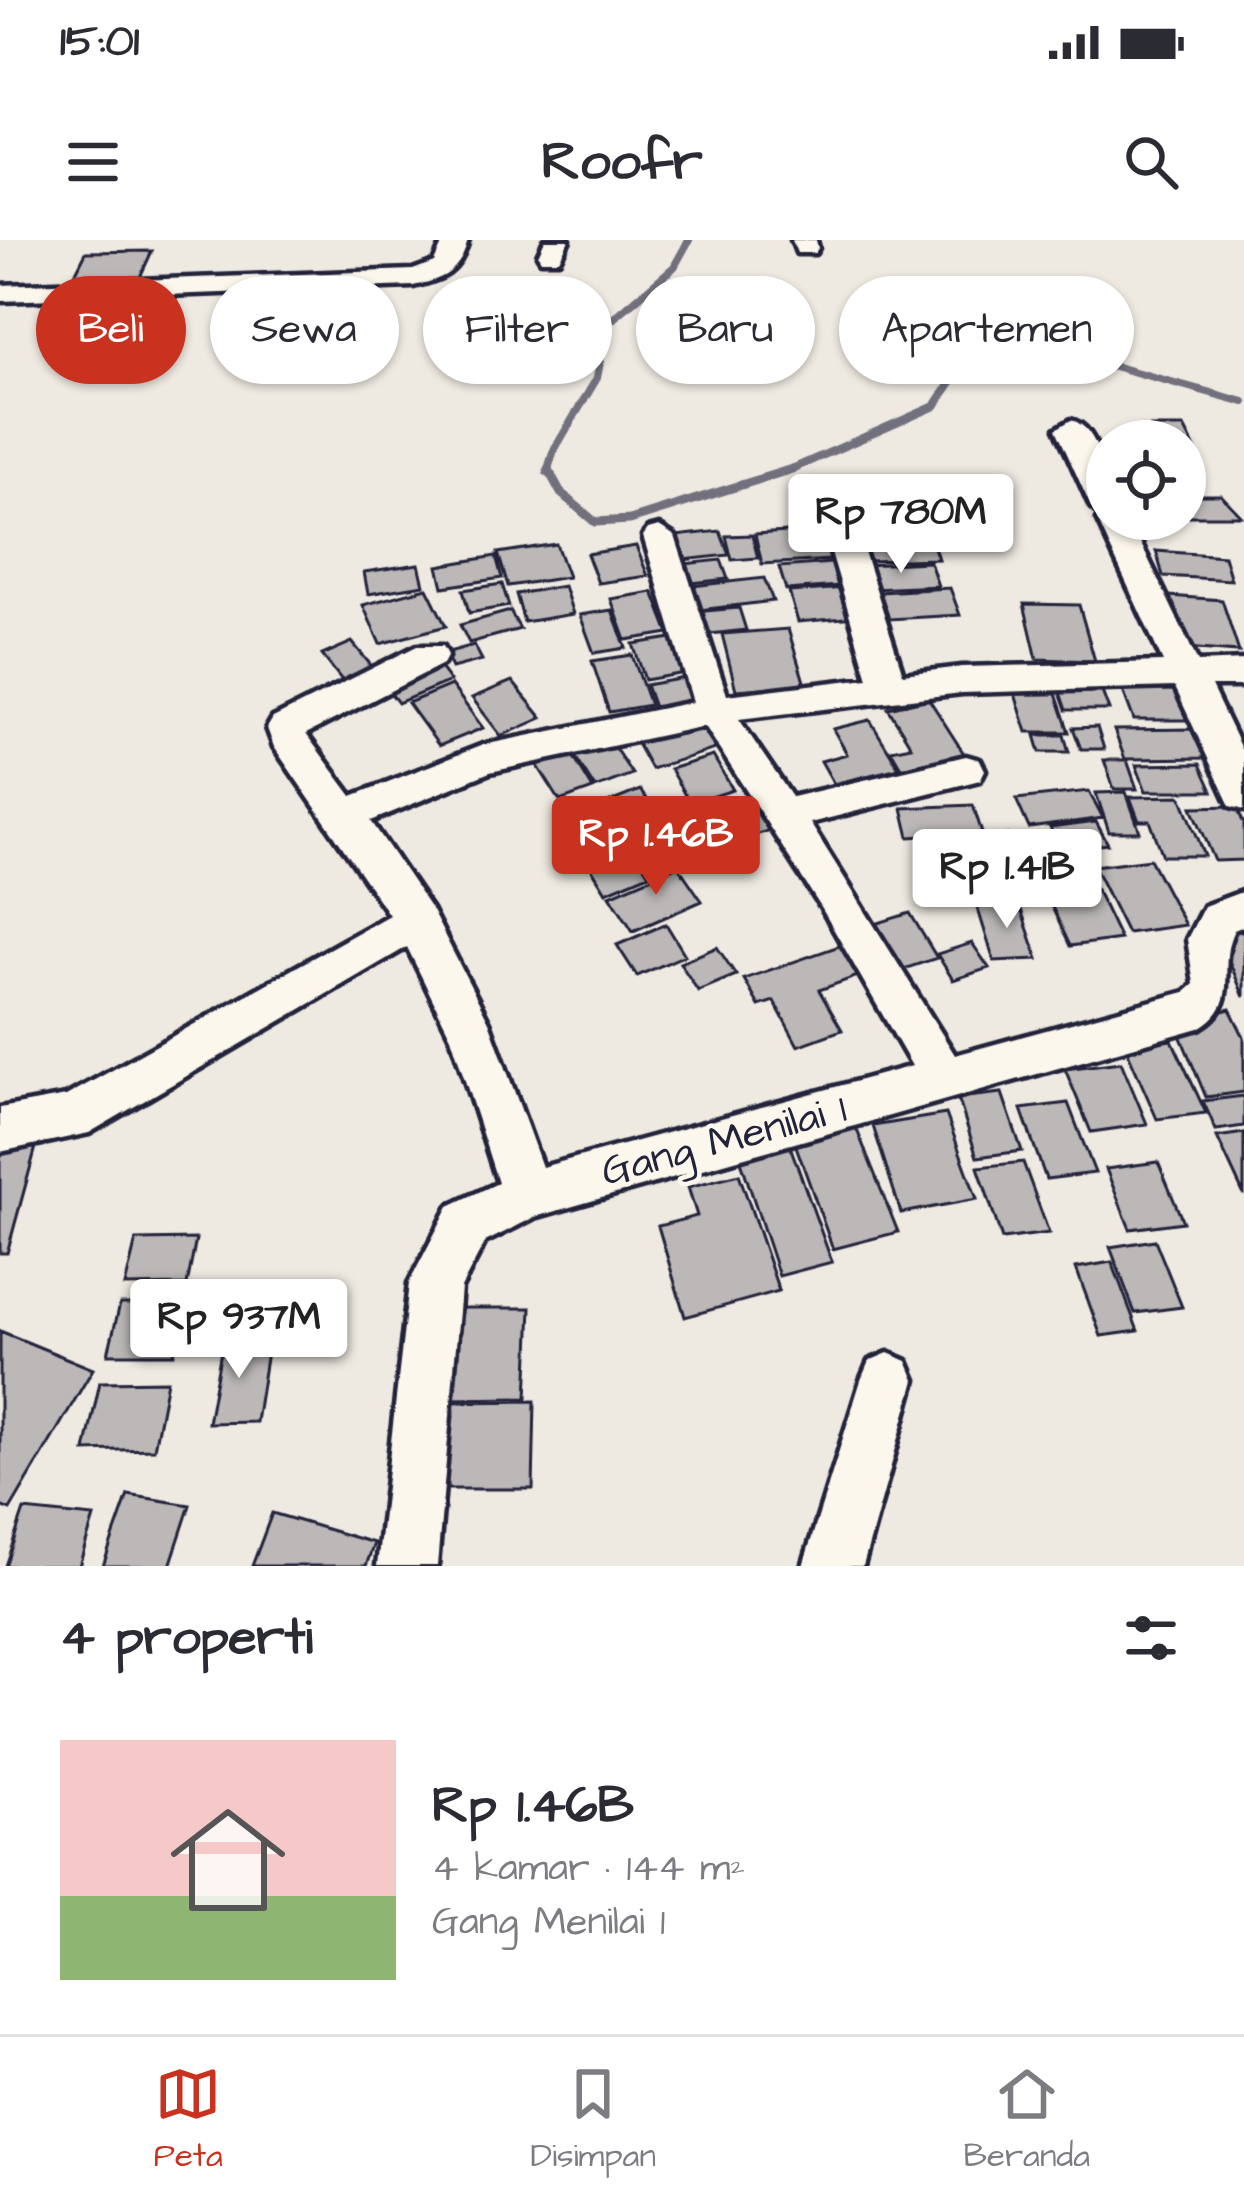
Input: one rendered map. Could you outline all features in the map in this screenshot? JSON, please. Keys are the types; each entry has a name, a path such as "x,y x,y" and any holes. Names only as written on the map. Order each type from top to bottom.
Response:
{"street":[{"path":"0,293 413,278 442,272 450,263 456,240"},
{"path":"1071,429 1086,462"},
{"path":"833,504 889,686"},
{"path":"659,536 714,711 837,897 945,1081"},
{"path":"1123,540 1244,795"},
{"path":"430,655 286,728 287,737 416,921 473,1036 527,1195"},
{"path":"345,815 483,759 714,711 889,686 1244,673"},
{"path":"782,814 965,770"},
{"name":"Gang Menilai 1","path":"407,1566 435,1283 467,1224 527,1195 1199,1008 1217,990 1208,938 1219,918 1244,908"},
{"path":"0,1130 72,1117 116,1095 416,921"},
{"path":"832,1566 888,1380"}],"building":[{"path":"152,251 140,276 74,276 86,252"},
{"path":"1206,495 1221,495 1241,516 1206,516"},
{"path":"920,512 927,533 863,535 857,514"},
{"path":"821,530 830,560 762,564 755,534"},
{"path":"720,531 729,555 674,561 666,537"},
{"path":"752,535 758,558 732,560 726,536"},
{"path":"930,535 938,559 867,561 861,538"},
{"path":"556,544 568,577 508,586 498,553"},
{"path":"636,546 648,576 598,583 587,554"},
{"path":"1156,551 1224,556 1231,580 1163,576"},
{"path":"496,556 502,578 443,587 438,566"},
{"path":"721,560 728,579 682,584 675,565"},
{"path":"844,562 852,585 786,590 779,567"},
{"path":"930,562 938,586 871,589 864,565"},
{"path":"419,564 424,585 368,594 364,572"},
{"path":"764,578 773,601 691,611 683,587"},
{"path":"502,584 509,606 469,613 463,590"},
{"path":"564,586 573,614 524,622 516,594"},
{"path":"427,588 446,626 380,644 363,605"},
{"path":"847,588 857,617 798,622 789,592"},
{"path":"950,588 960,615 889,619 880,592"},
{"path":"653,592 669,633 626,640 611,599"},
{"path":"1169,596 1222,600 1239,652 1184,648"},
{"path":"1024,604 1079,605 1095,661 1037,659"},
{"path":"739,608 746,630 701,635 694,612"},
{"path":"612,610 626,648 594,653 580,615"},
{"path":"510,611 520,629 469,643 460,625"},
{"path":"788,629 805,685 736,690 722,634"},
{"path":"672,638 685,673 645,680 633,644"},
{"path":"352,642 374,669 344,683 322,655"},
{"path":"474,645 482,660 452,668 445,653"},
{"path":"632,655 650,705 609,712 592,661"},
{"path":"435,661 450,681 398,703 383,683"},
{"path":"685,678 696,703 655,710 646,685"},
{"path":"512,681 542,718 501,736 472,698"},
{"path":"1120,683 1171,683 1187,720 1134,720"},
{"path":"1057,684 1099,684 1109,710 1066,710"},
{"path":"451,685 483,728 439,746 408,703"},
{"path":"1015,694 1056,694 1069,732 1027,732"},
{"path":"929,699 968,760 905,774 891,750 911,746 888,708"},
{"path":"706,717 725,746 651,769 634,738"},
{"path":"870,720 899,768 834,784 821,761 847,754 833,729"},
{"path":"1097,727 1104,749 1081,749 1073,728"},
{"path":"1196,729 1209,758 1125,759 1114,730"},
{"path":"1035,735 1064,735 1069,752 1040,752"},
{"path":"607,736 632,774 595,788 571,750"},
{"path":"570,751 593,789 560,801 536,763"},
{"path":"713,756 733,790 690,804 670,769"},
{"path":"1104,760 1127,760 1137,789 1114,789"},
{"path":"1200,764 1212,791 1146,791 1136,765"},
{"path":"640,790 675,841 638,856 649,874 606,892 562,821"},
{"path":"1089,791 1103,818 1029,828 1016,799"},
{"path":"1126,792 1140,832 1109,832 1096,793"},
{"path":"1181,796 1205,856 1163,856 1150,821 1139,821 1130,797"},
{"path":"769,799 785,825 713,849 697,822"},
{"path":"973,805 982,833 909,837 902,808"},
{"path":"1236,806 1244,824 1244,860 1215,861 1192,807"},
{"path":"1096,822 1108,844 1061,850 1050,828"},
{"path":"1009,835 1024,869 974,875 960,842"},
{"path":"1071,855 1085,883 1044,888 1031,860"},
{"path":"1150,859 1185,925 1127,933 1094,866"},
{"path":"678,866 702,901 633,931 610,895"},
{"path":"1095,887 1120,939 1070,946 1045,892"},
{"path":"1018,901 1038,959 994,961 976,903"},
{"path":"910,913 937,958 892,973 865,927"},
{"path":"666,924 685,955 637,976 617,945"},
{"path":"1244,931 1244,997 1217,932"},
{"path":"972,943 989,968 953,980 937,954"},
{"path":"842,945 861,975 819,990 842,1030 798,1046 774,1001 759,1006 744,979"},
{"path":"717,947 736,975 698,991 680,963"},
{"path":"1230,1009 1244,1037 1244,1092 1206,1097 1175,1023"},
{"path":"1172,1040 1206,1113 1157,1119 1125,1046"},
{"path":"1121,1062 1147,1124 1091,1132 1065,1069"},
{"path":"1002,1093 1022,1151 977,1157 958,1098"},
{"path":"1244,1096 1244,1126 1216,1130 1203,1101"},
{"path":"1068,1103 1095,1173 1046,1179 1021,1109"},
{"path":"946,1114 977,1199 901,1213 873,1126"},
{"path":"853,1120 898,1232 833,1249 792,1135"},
{"path":"1244,1133 1244,1195 1217,1137"},
{"path":"790,1146 832,1262 779,1276 740,1158"},
{"path":"36,1147 7,1253 0,1253 0,1148"},
{"path":"1023,1162 1049,1233 1002,1239 978,1167"},
{"path":"1158,1162 1183,1222 1130,1229 1106,1169"},
{"path":"739,1174 779,1291 685,1317 658,1226 697,1216 688,1187"},
{"path":"196,1239 187,1285 125,1286 136,1240"},
{"path":"1155,1240 1182,1307 1135,1313 1110,1247"},
{"path":"1112,1262 1138,1331 1101,1336 1076,1268"},
{"path":"120,1304 185,1304 174,1354 108,1354"},
{"path":"450,1308 531,1308 527,1398 443,1399"},
{"path":"0,1331 93,1369 10,1510 0,1506"},
{"path":"269,1339 256,1422 208,1423 223,1340"},
{"path":"167,1381 154,1449 85,1451 100,1382"},
{"path":"535,1401 533,1489 434,1489 442,1402"},
{"path":"128,1495 190,1505 170,1566 103,1566"},
{"path":"24,1510 94,1517 79,1566 5,1566"},
{"path":"272,1513 374,1543 366,1566 252,1566"}],"waterway":[{"path":"547,472 554,450 597,378 607,324 674,267 689,240"},
{"path":"791,469 935,406 955,376 1007,348 1059,351 1244,402"},
{"path":"548,469 561,493 595,522 630,520 791,469"},
{"path":"785,472 791,469"}]}
